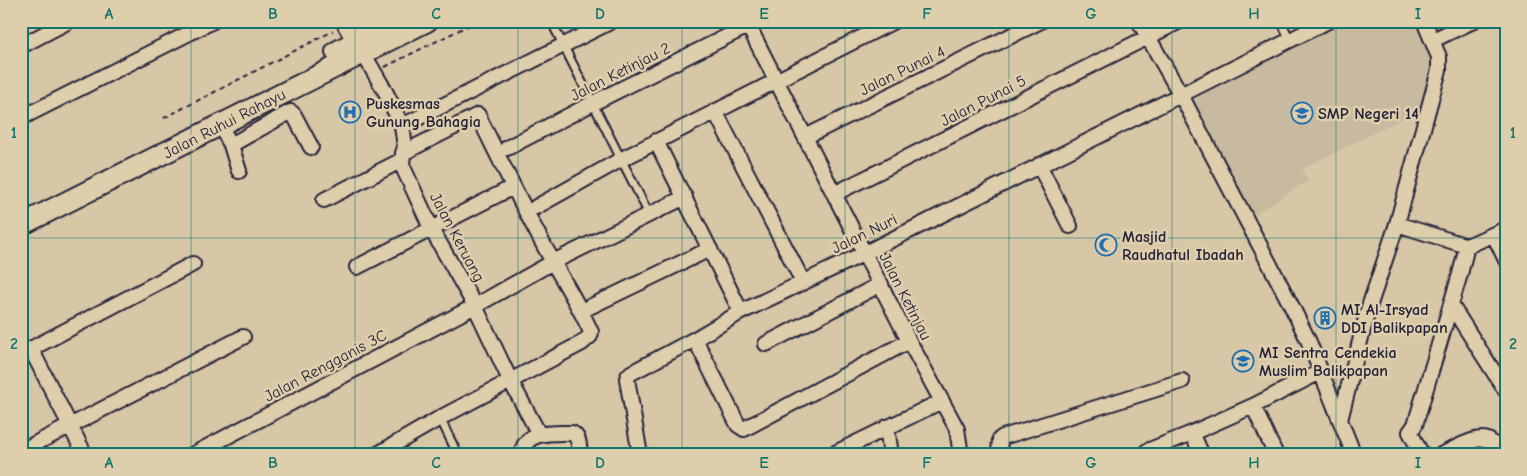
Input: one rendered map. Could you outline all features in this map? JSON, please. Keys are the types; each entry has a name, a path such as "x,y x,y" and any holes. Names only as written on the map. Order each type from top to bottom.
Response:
{"main road":[{"name":"Jalan Ruhui Rahayu","path":"21,214 128,163 221,115 352,35 393,21"},
{"name":"Jalan Ruhui Rahayu","path":"21,224 220,125 352,35 427,21"}],"street":[{"path":"21,46 69,21"},
{"path":"21,118 213,21"},
{"path":"402,126 612,21"},
{"path":"536,208 656,141 894,21"},
{"name":"Jalan Punai 4","path":"806,138 1041,21"},
{"path":"1139,21 1181,95 1292,307 1309,342 1354,455"},
{"name":"Jalan Punai 5","path":"834,194 1180,21"},
{"name":"Jalan Nuri","path":"640,449 627,379 631,373 741,312 865,253 1328,21"},
{"path":"1340,420 1368,310 1397,224 1439,70 1439,57 1424,21"},
{"path":"1433,40 1473,21"},
{"name":"Jalan Ketinjau","path":"751,23 776,81 957,429 961,455"},
{"name":"Jalan Ketinjau 2","path":"507,148 751,23"},
{"name":"Jalan Keruang","path":"352,35 402,126 405,147 402,165 432,230 475,306 510,380 539,434"},
{"path":"232,145 291,112 311,147"},
{"path":"715,112 803,282"},
{"path":"324,200 478,114 513,187 591,332 587,340 440,418 380,454"},
{"path":"220,125 232,145 239,171"},
{"path":"656,141 741,312"},
{"path":"1039,165 1070,226"},
{"path":"357,267 513,187"},
{"name":"Jalan Rengganis 3C","path":"192,455 475,306 552,262 685,197"},
{"path":"1397,224 1467,246 1500,232 1506,260"},
{"path":"1422,455 1410,432 1415,425 1467,246"},
{"path":"581,311 710,248"},
{"path":"85,455 26,351 193,264"},
{"path":"766,344 881,284"},
{"path":"1451,306 1506,391"},
{"path":"21,451 243,337"},
{"path":"694,339 738,425 744,429 910,341"},
{"path":"1145,455 1147,451 1253,406 1320,372"},
{"path":"998,455 1000,440 1003,437 1182,381"},
{"path":"831,455 887,426 942,401"},
{"path":"1253,406 1276,455"},
{"path":"887,426 891,455"},
{"path":"522,455 522,448 526,442 539,434 572,433 577,437 580,455"},
{"path":"1192,433 1202,455"},
{"path":"1441,455 1481,439 1488,440 1503,455"}],"lane":[{"path":"551,21 649,214"},
{"path":"1281,21 1290,40"},
{"path":"440,418 458,455"}],"path":[{"path":"374,72 477,21"},
{"path":"164,118 352,35"}],"shaded area":[{"name":"SMP Negeri 14","path":"1340,21 1419,21 1435,58 1431,104 1306,167 1302,170 1308,181 1247,219 1185,97"}],"place":[{"name":"Puskesmas Gunung Bahagia","path":"350,112"},
{"name":"SMP Negeri 14","path":"1302,113"},
{"name":"Masjid Raudhatul Ibadah","path":"1106,245"},
{"name":"MI Al-Irsyad DDI Balikpapan","path":"1325,318"},
{"name":"MI Sentra Cendekia Muslim Balikpapan","path":"1243,361"}]}
